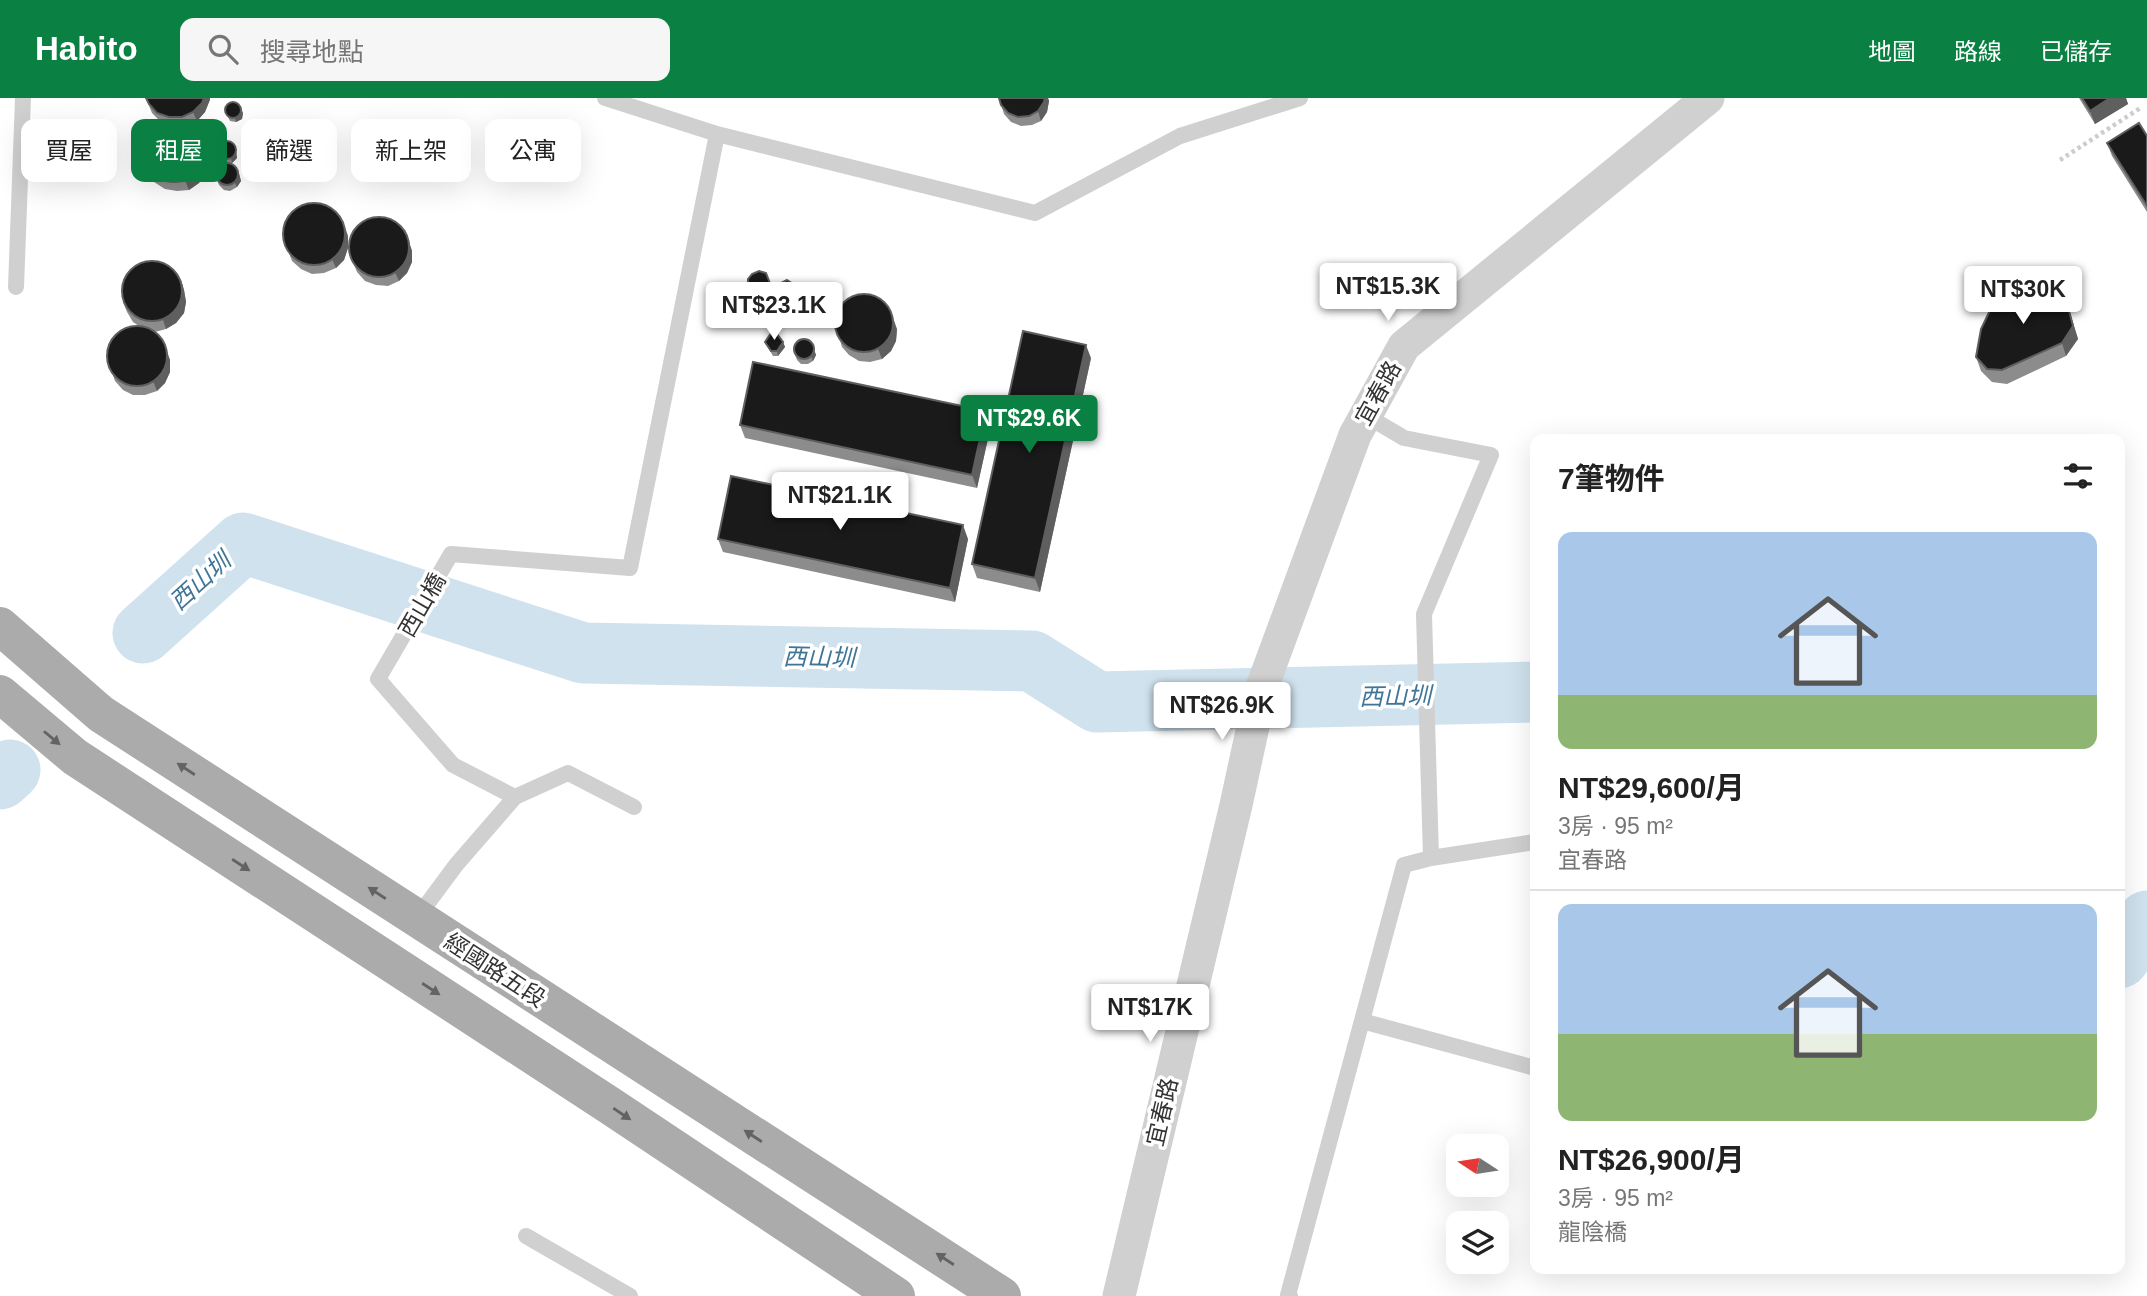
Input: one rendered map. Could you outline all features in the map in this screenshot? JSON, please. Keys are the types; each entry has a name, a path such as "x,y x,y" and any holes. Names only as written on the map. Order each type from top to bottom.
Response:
{"main road":[{"name":"經國路五段","path":"0,626 101,714 1002,1296"},
{"path":"0,694 75,757 609,1105 896,1296"}],"street":[{"name":"宜春路","path":"1119,1296 1261,690 1355,435 1404,346 1708,98"}],"lane":[{"path":"16,287 23,98"},
{"path":"605,98 717,134 1035,212 1180,136 1300,98"},
{"name":"西山橋","path":"515,797 453,765 378,679 451,554 631,568 717,134"},
{"path":"1366,415 1405,438 1491,454 1424,614 1431,858"},
{"path":"416,919 456,865 515,797 568,773 634,807"},
{"path":"1290,1296 1404,864 1530,843"},
{"path":"1362,1021 1530,1067"},
{"path":"526,1236 630,1296"}],"path":[{"path":"2060,160 2143,107"}],"building":[{"path":"146,98 204,98 193,112 182,117 169,117 157,113"},
{"path":"999,98 1045,98 1038,111 1029,116 1018,117 1008,113"},
{"path":"2082,98 2110,98 2090,111"},
{"path":"233,102 241,110 233,118 225,110"},
{"path":"2139,123 2147,136 2147,206 2107,143"},
{"path":"227,141 235,147 233,156 227,159"},
{"path":"227,163 235,166 235,182 227,185 219,182 227,182"},
{"path":"314,203 336,212 345,234 336,256 314,265 292,256 283,234 292,212"},
{"path":"379,217 396,222 404,230 409,247 404,264 396,272 379,277 362,272 354,264 349,247 354,230 362,222"},
{"path":"146,261 158,261 174,269 180,279 180,303 174,313 158,321 146,321 130,313 122,297 122,285 130,269"},
{"path":"759,271 766,273 771,286 759,295 748,287 748,279"},
{"path":"787,280 798,287 798,294 788,302 777,295 777,288"},
{"path":"2021,282 2049,289 2067,303 2073,326 2062,343 2002,370 1987,369 1976,357 1981,329 1994,302"},
{"path":"819,291 827,294 830,302 827,310 819,313 811,310 808,302 811,294"},
{"path":"858,294 870,294 885,302 893,317 893,329 885,344 870,352 858,352 843,344 835,329 835,317 843,302"},
{"path":"137,326 154,331 162,339 167,356 162,373 154,381 137,386 120,381 112,373 107,356 112,339 120,331"},
{"path":"1023,331 1086,345 1035,578 972,564"},
{"path":"771,333 777,334 783,342 777,351 771,351 765,342"},
{"path":"804,339 811,342 814,349 811,356 804,359 797,356 794,349 797,342"},
{"path":"753,362 986,411 972,475 740,425"},
{"path":"731,476 963,525 950,588 718,539"}],"waterway":[{"name":"西山圳","path":"143,633 243,543 583,653 1032,661 1097,702 1530,692"},
{"name":"西山圳","path":"0,779 10,770"},
{"name":"西山圳","path":"2125,950 2147,921"}]}
